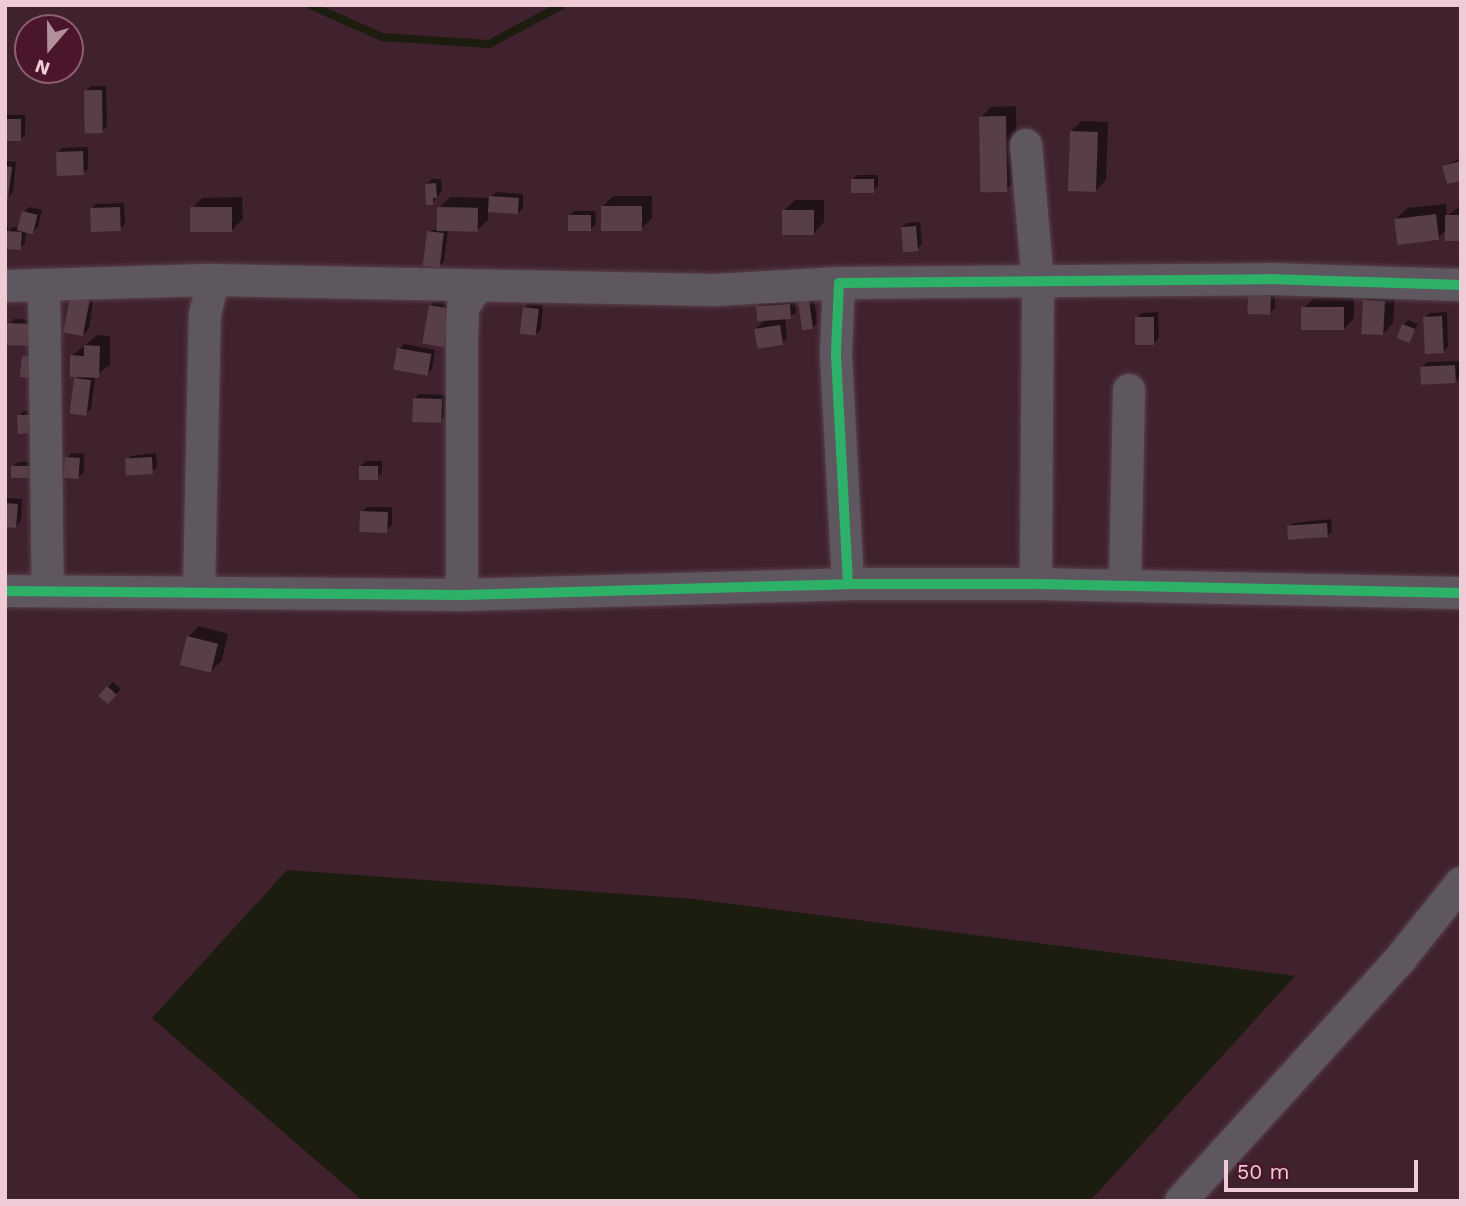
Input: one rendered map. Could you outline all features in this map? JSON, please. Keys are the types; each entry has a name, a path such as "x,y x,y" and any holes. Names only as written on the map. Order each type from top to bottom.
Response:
{"street":[{"path":"1026,145 1038,283 1036,584"},
{"path":"5,286 213,280 476,288 715,290 839,283 1269,279 1461,285"},
{"path":"199,592 204,326 213,280"},
{"path":"839,283 836,352 848,584"},
{"path":"44,285 48,591"},
{"path":"462,595 463,307 476,288"},
{"path":"1125,584 1129,390"},
{"path":"5,591 462,595 848,584 1125,584 1461,593"},
{"path":"1181,1201 1401,958 1461,883"}],"shaded area":[{"path":"287,870 694,899 1295,976 1090,1201 363,1201 152,1018"}],"building":[{"path":"84,90 102,90 103,133 85,133"},
{"path":"979,116 1006,116 1007,192 980,192"},
{"path":"5,119 21,119 21,141 5,141"},
{"path":"1070,131 1098,132 1096,192 1068,191"},
{"path":"83,151 84,175 57,176 56,152"},
{"path":"1461,161 1461,181 1447,184 1442,166"},
{"path":"5,166 12,167 8,199 5,198"},
{"path":"851,179 874,179 874,193 851,193"},
{"path":"436,183 437,198 433,198 433,205 426,205 425,184"},
{"path":"489,196 519,198 518,214 488,212"},
{"path":"601,206 642,206 642,231 601,231"},
{"path":"120,207 121,231 91,232 90,208"},
{"path":"190,207 232,207 232,232 190,232"},
{"path":"437,207 478,208 478,232 437,231"},
{"path":"782,210 814,210 814,235 782,235"},
{"path":"22,211 38,215 33,234 17,230"},
{"path":"1436,214 1439,240 1397,245 1394,219"},
{"path":"568,215 591,215 591,231 568,231"},
{"path":"1445,215 1461,215 1461,241 1445,241"},
{"path":"916,226 918,251 903,252 901,227"},
{"path":"7,231 22,232 21,250 6,249"},
{"path":"427,231 444,233 440,268 423,266"},
{"path":"1248,295 1271,296 1270,315 1247,314"},
{"path":"70,297 90,301 83,336 63,332"},
{"path":"809,300 813,329 802,330 798,302"},
{"path":"1363,300 1385,301 1383,335 1361,334"},
{"path":"790,304 791,319 757,321 756,306"},
{"path":"429,305 451,309 444,347 422,343"},
{"path":"523,307 539,309 536,336 520,334"},
{"path":"1301,307 1344,307 1344,330 1301,330"},
{"path":"1442,316 1444,353 1425,354 1423,317"},
{"path":"1135,317 1154,317 1154,345 1135,345"},
{"path":"7,323 40,324 39,346 6,345"},
{"path":"1402,324 1415,329 1410,343 1397,338"},
{"path":"780,325 783,345 757,349 754,329"},
{"path":"84,345 100,346 99,378 70,377 70,355 84,356"},
{"path":"397,348 431,354 428,376 393,370"},
{"path":"22,356 42,358 40,379 20,377"},
{"path":"1455,365 1456,383 1421,385 1420,367"},
{"path":"74,378 91,380 86,416 70,414"},
{"path":"413,398 442,399 441,423 412,422"},
{"path":"17,415 34,415 35,424 29,424 29,433 18,434"},
{"path":"65,457 80,458 78,479 64,478"},
{"path":"152,457 153,474 126,475 125,458"},
{"path":"11,466 34,466 34,478 11,478"},
{"path":"359,466 378,466 378,480 359,480"},
{"path":"5,503 18,504 16,528 5,527"},
{"path":"360,511 388,512 387,533 359,532"},
{"path":"1327,523 1328,537 1288,540 1287,526"},
{"path":"187,636 218,644 211,673 180,665"},
{"path":"107,686 117,695 108,704 98,696"}],"waterway":[{"path":"310,5 382,37 489,44 562,5"}],"cycle path":[{"path":"848,584 836,352 839,283 1269,279 1461,285"},
{"path":"5,591 462,595 848,584 1036,584 1461,593"}]}
